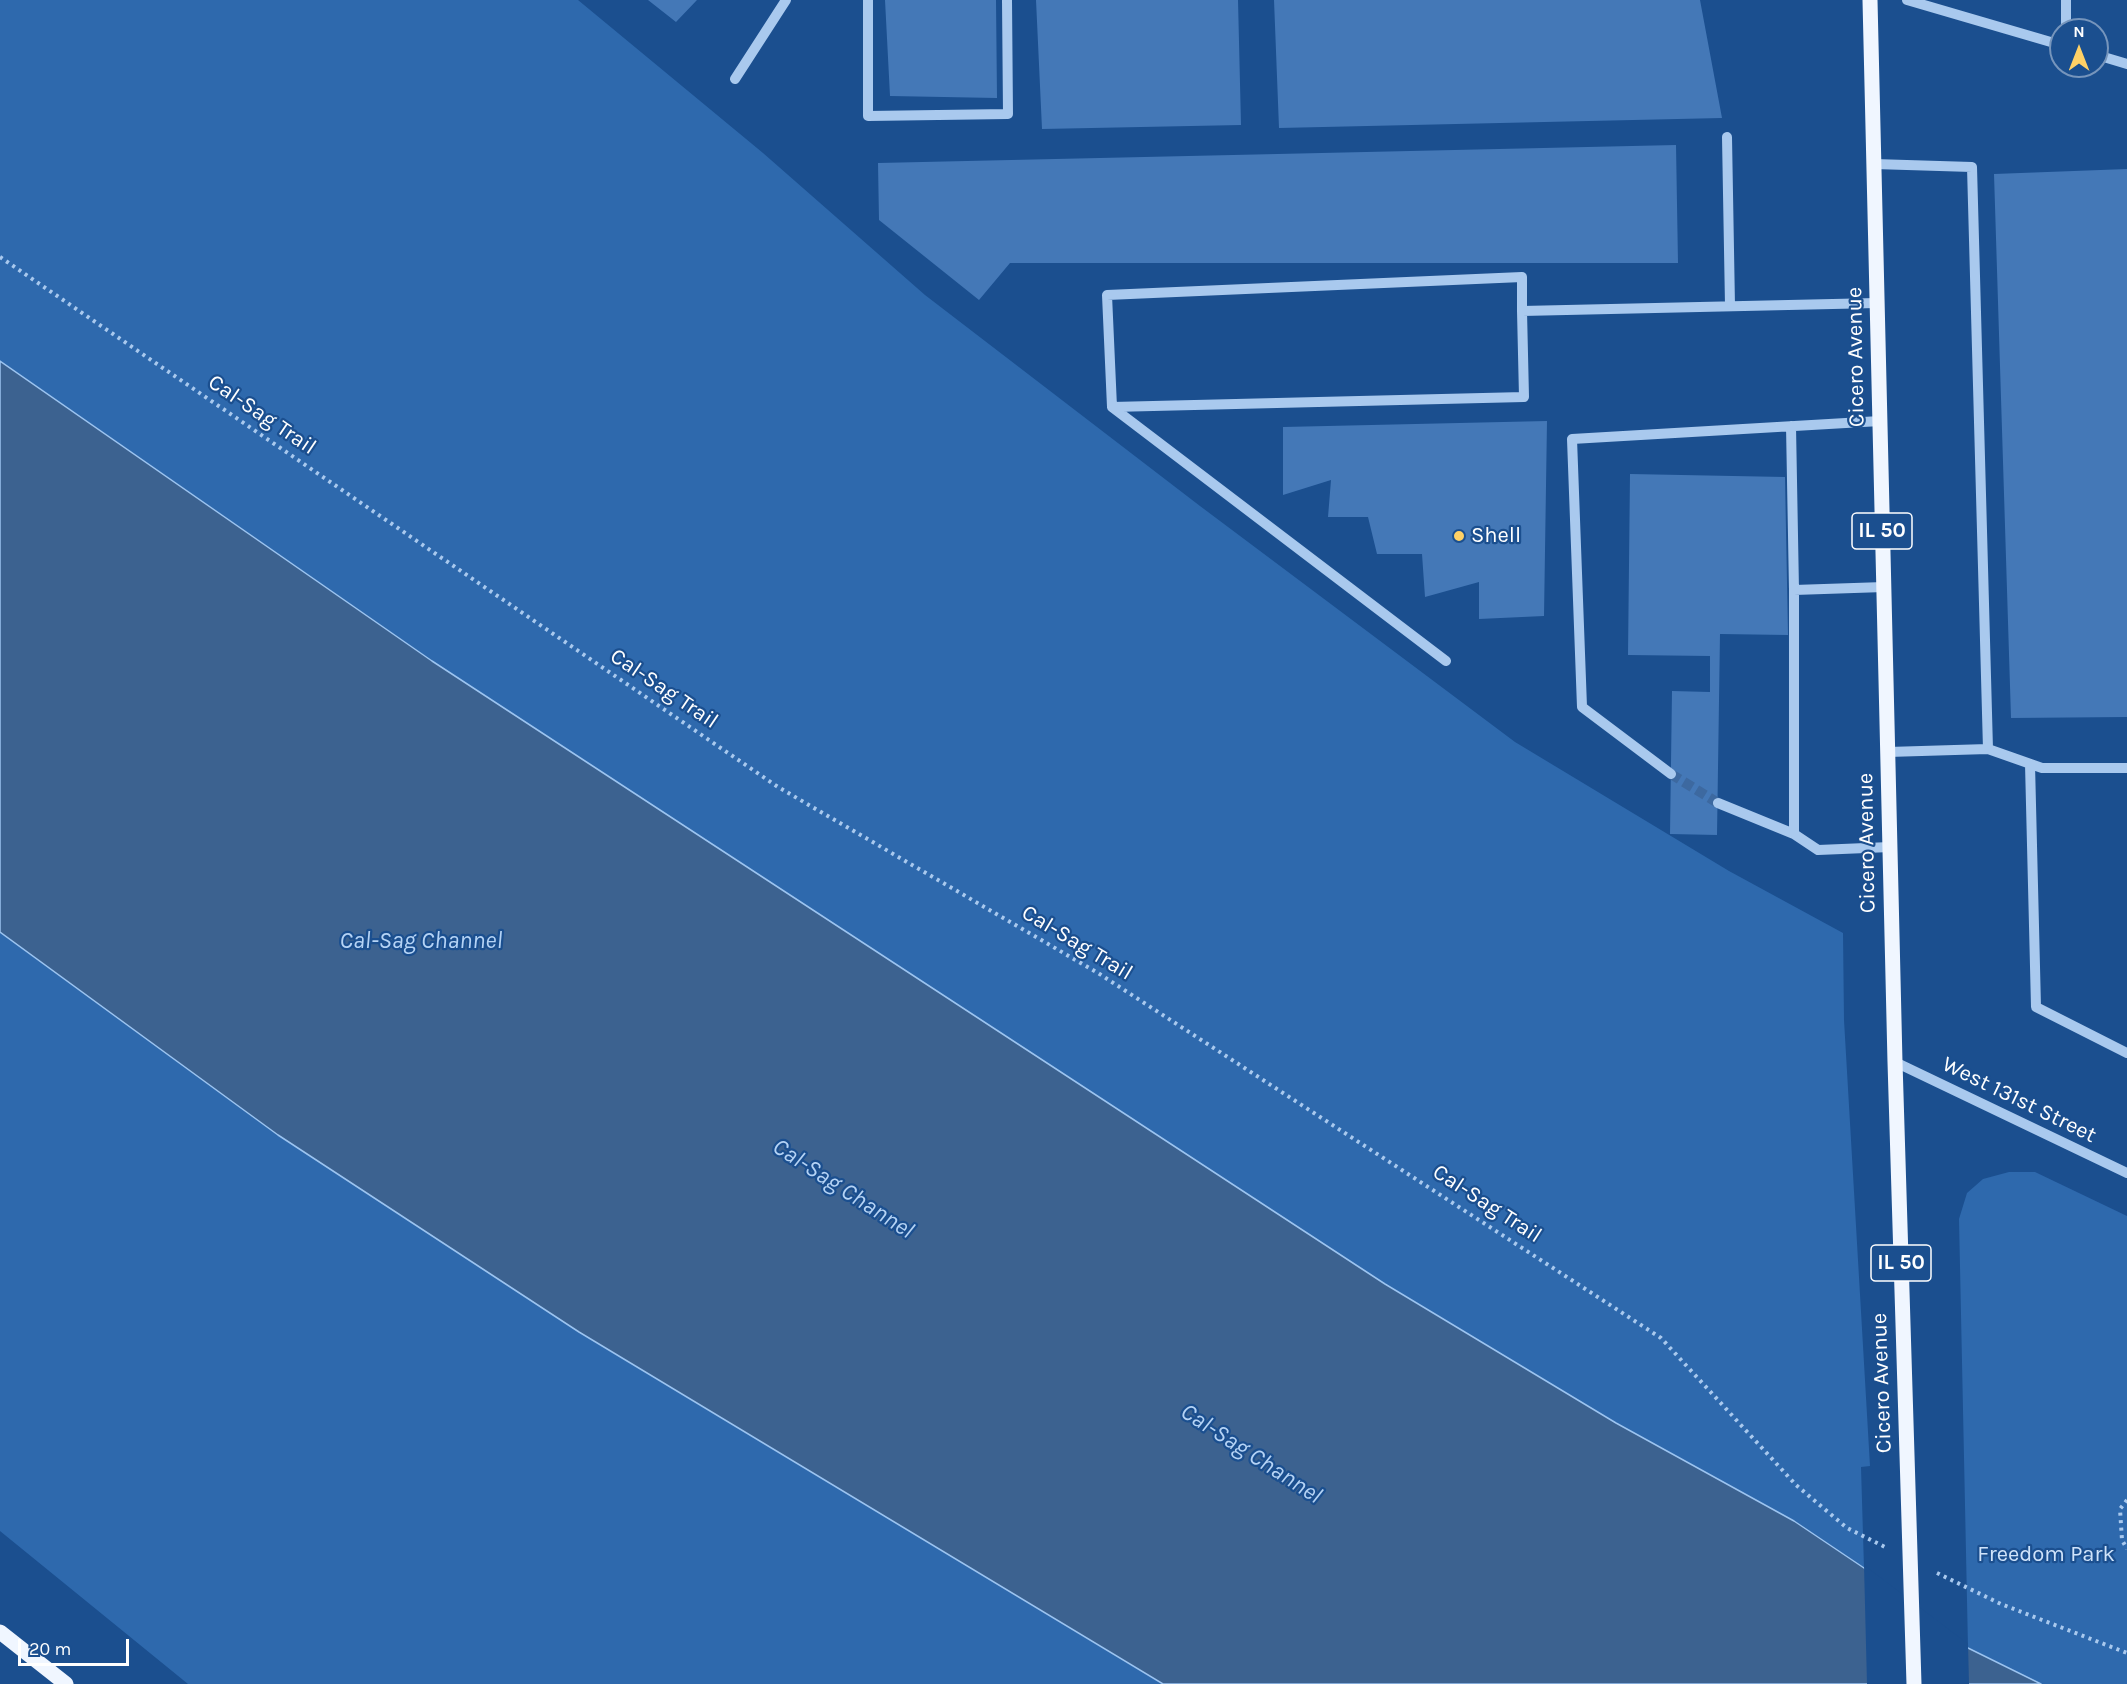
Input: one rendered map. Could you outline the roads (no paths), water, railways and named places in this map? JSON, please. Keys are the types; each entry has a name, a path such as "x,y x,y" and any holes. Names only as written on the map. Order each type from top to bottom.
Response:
{"main road":[{"name":"Cicero Avenue","path":"1870,0 1895,1062 1914,1684"},
{"path":"0,1632 66,1684"}],"street":[{"path":"735,79 786,0"},
{"path":"868,0 868,116 1008,114 1007,0"},
{"path":"1907,0 2049,41"},
{"path":"2066,0 2066,18"},
{"path":"2109,59 2127,64"},
{"path":"1727,137 1730,306"},
{"path":"1874,164 1972,167 1988,749"},
{"path":"1522,277 1524,397 1112,407 1107,295 1522,277"},
{"path":"1522,311 1877,303"},
{"path":"1112,407 1446,661"},
{"path":"1671,774 1582,707 1572,439 1880,421"},
{"path":"1791,426 1794,834"},
{"path":"1794,590 1884,587"},
{"path":"1888,752 1988,749 2042,768 2127,768"},
{"path":"2030,764 2036,1007 2127,1053"},
{"path":"1718,803 1794,834 1818,850 1890,847"},
{"name":"West 131st Street","path":"1895,1062 2127,1173"}],"water":[{"name":"Cal-Sag Channel","path":"0,361 432,661 1385,1284 1616,1423 1794,1521 1864,1568 1968,1648 2041,1684 1163,1684 579,1332 278,1135 0,932"}],"tunnel":[{"path":"1671,774 1718,803"}],"place":[{"name":"Shell","path":"1459,536"}],"park label":[{"name":"Freedom Park","path":"2046,1555"}]}
